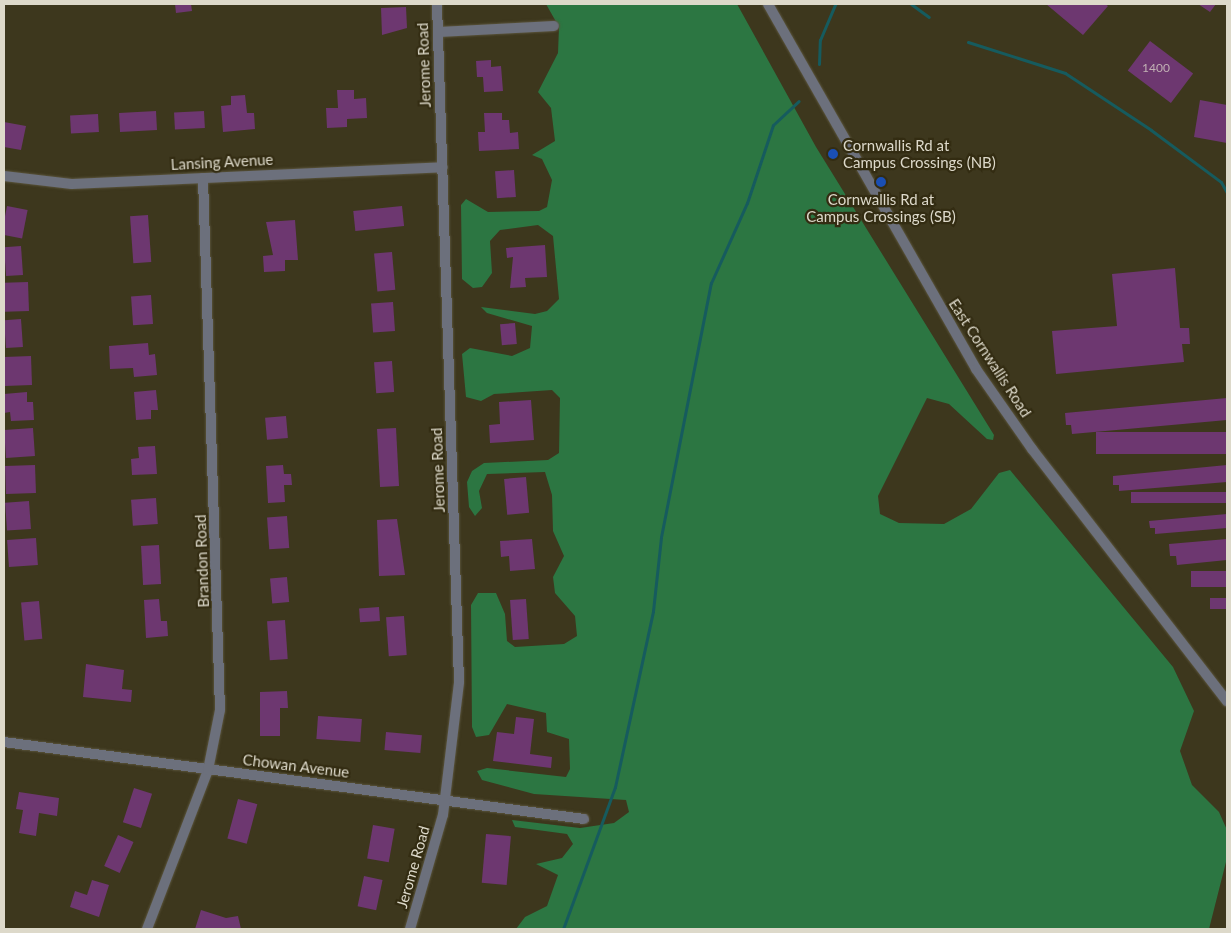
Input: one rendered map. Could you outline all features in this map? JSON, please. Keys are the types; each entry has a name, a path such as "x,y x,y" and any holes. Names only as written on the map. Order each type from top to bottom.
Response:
{"street":[{"name":"Jerome Road","path":"410,929 437,844 444,801 460,658 437,4"},
{"name":"East Cornwallis Road","path":"768,4 976,369 1032,449 1227,701"},
{"path":"439,32 554,26"},
{"name":"Lansing Avenue","path":"4,176 49,184 443,167"},
{"name":"Brandon Road","path":"147,929 208,770 217,733 221,657 203,178"},
{"name":"Chowan Avenue","path":"4,742 584,819"}],"green space":[{"path":"546,4 737,4 816,147 994,435 993,440 987,439 949,404 927,398 878,496 880,514 899,523 944,524 971,509 999,473 1010,470 1173,667 1194,711 1180,751 1192,785 1219,812 1227,830 1227,858 1209,929 516,929 525,917 547,906 558,875 536,864 562,858 573,844 567,834 515,827 512,820 580,828 614,823 629,812 626,800 534,794 482,780 477,771 487,768 566,777 570,769 569,739 547,732 546,713 507,704 489,735 476,737 472,727 471,605 478,593 496,593 505,614 507,641 515,647 564,644 577,636 575,616 555,593 553,577 564,556 553,531 552,495 545,472 487,474 479,491 482,508 475,516 469,507 467,482 472,471 484,463 548,460 559,453 560,398 552,390 494,394 481,401 466,397 462,354 470,348 512,356 530,348 532,326 487,313 481,307 535,314 547,311 559,299 553,236 538,225 500,230 490,241 492,273 482,287 473,288 462,279 461,205 466,199 488,212 539,211 547,207 552,180 542,159 532,155 555,141 551,108 538,92 558,53 559,27"}],"building":[{"path":"175,4 191,4 192,11 176,13"},
{"path":"1046,4 1105,4 1108,6 1083,35"},
{"path":"1198,4 1216,4 1210,12"},
{"path":"406,7 407,28 382,35 381,8"},
{"path":"1150,41 1193,73 1171,103 1128,71"},
{"path":"491,60 491,67 501,66 503,91 484,92 483,77 477,77 476,61"},
{"path":"337,90 354,90 354,99 366,98 367,118 347,119 347,127 327,128 326,108 338,108"},
{"path":"245,95 247,113 254,113 255,129 223,132 221,106 231,105 231,96"},
{"path":"1200,100 1227,105 1227,143 1194,137"},
{"path":"156,111 157,130 120,132 119,113"},
{"path":"204,111 205,128 175,130 174,113"},
{"path":"484,113 502,113 502,120 509,120 510,133 518,132 519,149 479,151 478,132 485,132"},
{"path":"98,114 99,132 71,133 70,115"},
{"path":"4,122 26,126 21,150 4,147"},
{"path":"514,170 516,197 497,198 495,171"},
{"path":"7,206 28,210 22,238 4,235"},
{"path":"402,206 404,226 355,231 353,211"},
{"path":"148,215 151,262 133,263 130,216"},
{"path":"295,220 298,260 285,260 285,271 264,272 263,256 273,255 266,222"},
{"path":"545,245 547,277 525,278 526,287 510,288 513,257 507,258 506,248"},
{"path":"21,246 23,275 6,276 4,247"},
{"path":"392,252 395,290 377,291 374,254"},
{"path":"1175,268 1180,328 1189,328 1190,344 1182,344 1184,362 1056,374 1052,331 1117,326 1112,274"},
{"path":"28,282 29,311 5,312 4,283"},
{"path":"151,295 153,324 133,325 131,296"},
{"path":"393,302 395,331 373,332 371,304"},
{"path":"21,319 23,347 6,348 4,320"},
{"path":"515,323 517,344 502,345 500,324"},
{"path":"148,343 149,355 155,354 157,375 134,377 133,368 110,369 109,346"},
{"path":"31,356 32,385 5,386 4,357"},
{"path":"392,361 394,392 376,393 374,362"},
{"path":"156,390 158,410 151,410 151,419 136,420 134,392"},
{"path":"27,392 27,402 33,402 34,420 11,421 10,412 4,413 4,394"},
{"path":"1227,398 1227,420 1072,434 1071,425 1066,425 1065,413"},
{"path":"531,400 534,440 490,443 489,425 500,424 499,402"},
{"path":"286,416 288,438 267,440 265,418"},
{"path":"33,428 35,456 6,458 4,430"},
{"path":"396,428 399,486 380,487 377,429"},
{"path":"1096,432 1227,432 1227,454 1096,454"},
{"path":"155,446 157,474 132,475 131,459 139,458 138,447"},
{"path":"35,465 36,493 6,494 5,466"},
{"path":"283,465 284,474 291,474 292,485 284,485 285,502 268,503 266,466"},
{"path":"1227,465 1227,482 1119,491 1119,485 1113,485 1113,476"},
{"path":"526,477 529,513 507,515 504,479"},
{"path":"1131,492 1227,492 1227,503 1131,503"},
{"path":"156,498 158,524 133,526 131,500"},
{"path":"29,501 31,529 7,531 5,503"},
{"path":"1227,514 1227,528 1155,534 1155,528 1150,528 1149,521"},
{"path":"287,516 289,548 269,549 267,517"},
{"path":"397,519 405,575 379,576 377,520"},
{"path":"36,538 38,565 9,567 7,540"},
{"path":"532,539 535,569 510,571 509,556 501,557 500,541"},
{"path":"1227,539 1227,560 1177,565 1176,556 1170,556 1169,544"},
{"path":"159,545 161,584 143,585 141,546"},
{"path":"1191,571 1227,571 1227,587 1191,587"},
{"path":"287,577 289,602 272,603 270,578"},
{"path":"1210,598 1227,598 1227,609 1210,609"},
{"path":"159,599 161,621 167,621 168,636 146,638 144,600"},
{"path":"526,599 529,639 513,640 510,600"},
{"path":"39,601 42,639 24,640 21,603"},
{"path":"379,607 380,621 360,622 359,608"},
{"path":"404,616 407,655 389,656 386,617"},
{"path":"285,620 288,659 270,660 267,621"},
{"path":"86,664 124,670 122,689 132,690 131,702 83,697"},
{"path":"287,691 288,708 280,708 280,736 260,736 260,692"},
{"path":"318,716 362,719 360,742 316,739"},
{"path":"516,717 534,719 530,754 552,757 551,768 493,761 497,732 514,734"},
{"path":"386,732 422,735 420,753 384,750"},
{"path":"134,788 152,794 141,828 123,822"},
{"path":"19,792 59,798 57,816 39,813 36,836 19,833 23,810 16,809"},
{"path":"238,799 257,804 247,844 227,839"},
{"path":"373,825 395,829 389,862 367,858"},
{"path":"486,834 511,836 507,885 482,883"},
{"path":"118,835 134,842 120,873 104,866"},
{"path":"364,876 383,880 376,910 358,906"},
{"path":"92,880 109,885 99,917 70,907 75,891 87,895"},
{"path":"201,910 226,918 238,916 241,929 195,929"}],"waterway":[{"path":"819,64 820,40 835,4"},
{"path":"911,4 929,17"},
{"path":"968,42 1065,73 1151,130 1221,182 1227,193"},
{"path":"563,929 615,787 653,611 661,537 711,283 747,203 773,125 799,101"}],"place":[{"name":"Cornwallis Rd at Campus Crossings (NB)","path":"833,154"},
{"name":"Cornwallis Rd at Campus Crossings (SB)","path":"881,182"}]}
